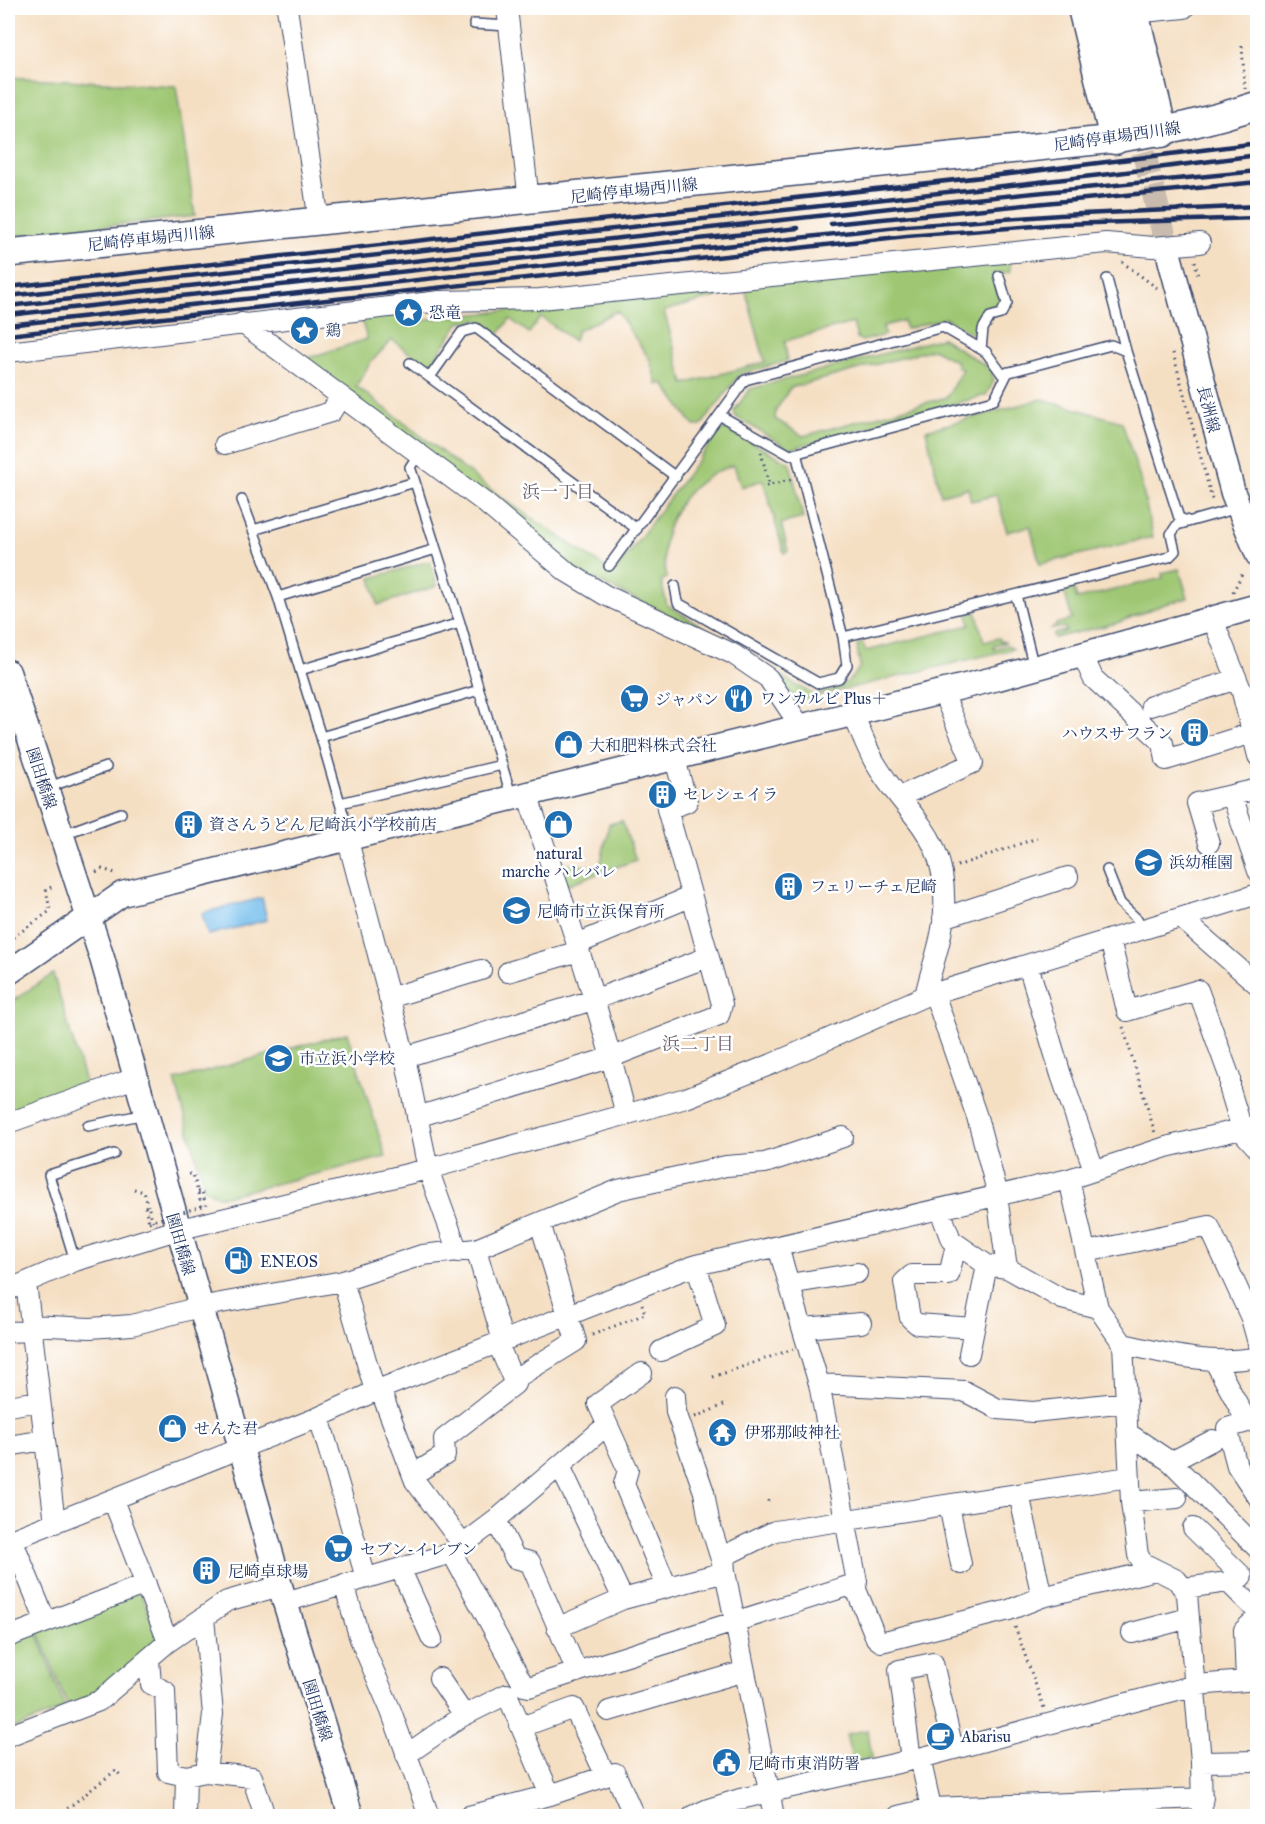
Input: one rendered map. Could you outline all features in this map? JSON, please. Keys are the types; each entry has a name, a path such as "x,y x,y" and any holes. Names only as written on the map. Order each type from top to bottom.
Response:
{"main road":[{"path":"1083,8 1115,139"},
{"path":"1125,9 1162,132"},
{"name":"尼崎停車場西川線","path":"8,253 1115,139 1162,132 1217,119 1252,99"}],"street":[{"path":"287,8 319,221"},
{"path":"1135,117 1125,9 1184,8"},
{"path":"508,17 529,201"},
{"path":"8,352 440,301 551,298 1106,243 1153,248 1200,243"},
{"name":"長洲線","path":"1170,259 1217,440 1227,511 1257,555"},
{"path":"242,323 484,502 567,572 605,595 734,654 768,678 801,726"},
{"path":"225,444 331,412 342,396"},
{"path":"8,973 122,894 1034,669 1214,621 1257,606"},
{"path":"1214,621 1237,679 1257,756"},
{"path":"1083,656 1093,678 1163,743 1167,760 1252,733"},
{"name":"園田橋線","path":"8,672 88,917 177,1230 242,1446 282,1594 351,1816"},
{"path":"1151,706 1237,679"},
{"path":"901,796 973,763 942,691"},
{"path":"853,714 874,761 930,835 941,871 943,918 930,995 977,1117 998,1195 997,1267 974,1328 969,1354"},
{"path":"417,1117 612,1057 719,1015 722,1004 667,809 687,802 674,756"},
{"path":"1209,843 1197,803 1257,789"},
{"path":"519,796 578,947 612,1057 626,1115"},
{"path":"1232,796 1257,871"},
{"path":"347,837 405,1057 428,1169 467,1251 515,1384 444,1439 445,1455 414,1474"},
{"path":"943,918 1068,877"},
{"path":"8,1290 75,1261 177,1230 428,1169 686,1098 772,1064 930,995 1257,894"},
{"path":"508,972 578,947 690,897"},
{"path":"1181,918 1257,985"},
{"path":"1110,939 1127,1011 1198,990 1230,1078 1230,1090 1257,1149"},
{"path":"405,1057 593,1000 708,957"},
{"path":"1028,965 1061,1075 1094,1170"},
{"path":"389,998 481,970"},
{"path":"8,1123 135,1078"},
{"path":"46,1622 10,1540 319,1417 378,1390 696,1265 1069,1179 1160,1149 1246,1128"},
{"path":"8,1332 31,1328 132,1325 200,1307 343,1281 422,1256 467,1251 618,1190 726,1166 765,1163 843,1137"},
{"path":"898,1816 932,1812 1203,1807 1196,1685 1185,1588 1178,1580 1143,1563 1138,1556 1129,1477 1129,1434 1122,1344 1098,1308 1069,1179"},
{"path":"940,1210 947,1232 956,1245 1062,1299 1098,1308"},
{"path":"513,1380 576,1341 540,1223"},
{"path":"1086,1252 1209,1226 1251,1318 1257,1343"},
{"path":"956,1245 949,1275 912,1275 904,1282 910,1318 917,1324 974,1328"},
{"path":"778,1247 819,1384 857,1582 855,1591"},
{"path":"662,1351 716,1326 696,1265"},
{"path":"789,1284 857,1273"},
{"path":"343,1281 378,1390 415,1481 458,1549 524,1686 547,1682 848,1586 855,1591 876,1638 881,1642 1009,1610 1042,1597 1156,1570"},
{"path":"26,1283 55,1523"},
{"path":"806,1335 861,1323"},
{"path":"1122,1344 1182,1357 1234,1362 1257,1357"},
{"path":"1214,1360 1252,1420 1227,1428 1237,1466 1257,1497"},
{"path":"642,1373 598,1404 628,1470 624,1484 667,1587"},
{"path":"819,1384 964,1391 998,1409 1033,1412 1127,1402"},
{"path":"675,1396 680,1424 704,1491 709,1521 725,1572 774,1816"},
{"path":"8,1406 40,1401"},
{"path":"319,1417 366,1578"},
{"path":"8,1736 99,1701 168,1642 226,1601 344,1584 458,1549 496,1520 607,1425"},
{"path":"1129,1434 1171,1462 1257,1549"},
{"path":"8,1446 45,1440"},
{"path":"1171,1462 1213,1440"},
{"path":"560,1466 623,1599"},
{"path":"725,1572 724,1556 775,1530 1129,1477"},
{"path":"1019,1494 1042,1597"},
{"path":"1131,1502 1177,1498"},
{"path":"113,1500 168,1642"},
{"path":"949,1505 961,1564"},
{"path":"496,1520 515,1558 530,1562 577,1672"},
{"path":"1193,1528 1242,1576 1232,1586"},
{"path":"400,1568 432,1639"},
{"path":"557,1628 623,1599 725,1572"},
{"path":"693,1816 708,1809 769,1792 915,1759 1196,1685 1252,1681 1244,1630 1257,1614 1228,1582 1185,1588"},
{"path":"8,1637 146,1584"},
{"path":"344,1584 360,1639 391,1711 429,1816"},
{"path":"1132,1633 1190,1617"},
{"path":"204,1618 213,1714 206,1772"},
{"path":"149,1660 151,1684 165,1691 168,1772 186,1776 206,1772 252,1777 265,1816"},
{"path":"932,1812 915,1759 899,1670 933,1664 953,1749"},
{"path":"609,1711 745,1671"},
{"path":"439,1678 464,1715"},
{"path":"406,1755 464,1715 507,1694 550,1795"},
{"path":"521,1726 573,1708 606,1776"},
{"path":"1201,1762 1257,1761"},
{"path":"469,1816 550,1795 615,1773 634,1816"},
{"path":"185,1816 186,1776"}],"lane":[{"path":"474,24 508,17"},
{"path":"981,349 983,329 990,317 1001,314 1007,303 999,276"},
{"path":"1107,279 1126,351 1179,518 1188,521"},
{"path":"609,566 721,416 745,380 943,327 987,352 1002,374 1111,345 1126,351"},
{"path":"430,377 462,332 476,328 676,477"},
{"path":"410,363 637,529"},
{"path":"721,416 790,455 994,400 1008,372"},
{"path":"419,453 410,467 502,765 519,796"},
{"path":"675,586 678,603 818,683 839,678 847,665 843,637 796,453"},
{"path":"253,530 415,482"},
{"path":"242,500 278,597 340,803 347,837"},
{"path":"843,637 1169,557 1175,551 1171,534 1177,525 1227,511"},
{"path":"278,597 435,549"},
{"path":"1016,595 1034,669"},
{"path":"300,670 460,623"},
{"path":"321,737 479,690"},
{"path":"340,803 502,765"},
{"path":"45,788 106,768"},
{"path":"61,835 121,813"},
{"path":"1107,870 1120,903 1138,920 1142,930"},
{"path":"88,1126 145,1114"},
{"path":"75,1261 49,1175 114,1154"}],"path":[{"path":"1242,46 1252,99"},
{"path":"1113,256 1157,287 1160,298"},
{"path":"1170,342 1200,462 1227,511"},
{"path":"760,448 768,486 794,479"},
{"path":"1233,592 1242,574"},
{"path":"941,871 1037,838"},
{"path":"96,872 102,870 116,873"},
{"path":"8,941 50,910 46,889 55,886"},
{"path":"1127,1011 1120,1015 1160,1149"},
{"path":"189,1174 193,1174 202,1209"},
{"path":"134,1189 144,1192 154,1224"},
{"path":"148,1206 145,1207 149,1222 206,1205 202,1191 198,1192"},
{"path":"576,1341 645,1314 636,1288"},
{"path":"713,1377 806,1335"},
{"path":"680,1424 724,1405"},
{"path":"768,1500 769,1506"},
{"path":"1009,1610 1050,1724"},
{"path":"58,1816 116,1770 120,1775"}],"green space":[{"path":"8,77 176,86 195,216 8,237"},
{"path":"1010,255 1010,272 993,274 1001,303 998,309 988,312 979,333 975,336 945,318 906,329 903,321 883,326 885,335 862,341 857,338 853,323 785,341 787,361 740,374 701,426 694,426 663,383 657,385 650,360 617,311 577,331 574,341 541,317 529,333 510,319 498,335 477,320 460,322 431,364 425,365 392,340 370,363 356,386 502,498 614,573 720,430 727,429 790,463 803,518 781,524 788,551 784,553 763,480 741,487 734,465 701,482 688,494 677,508 665,541 664,559 667,578 661,581 667,605 736,647 570,568 305,359 367,339 360,315 426,307 411,325 430,319","holes":["745,289 765,362 684,384 664,311"]},
{"path":"942,338 991,369 994,381 986,395 790,449 736,417 734,411 750,389","holes":["933,349 957,362 957,367 962,369 947,397 803,436 775,419 776,410 790,388"]},
{"path":"1042,399 1122,422 1141,482 1153,537 1040,564 1030,526 1007,532 997,495 971,501 968,488 941,495 926,430"},
{"path":"430,561 437,586 378,605 371,578"},
{"path":"1179,569 1188,598 1162,605 1117,623 1054,638 1053,634 1066,631 1065,627 1050,629 1056,627 1056,624 1072,619 1064,590 1074,588 1077,599 1163,578 1162,573"},
{"path":"976,611 984,642 999,638 1000,641 1006,642 994,645 994,649 1007,645 1013,649 797,701 777,676 779,675 814,695 828,691 841,686 856,673 860,666 857,647 861,640 866,651 970,625 968,614"},
{"path":"622,821 636,860 566,885 558,863 600,867 609,824"},
{"path":"53,974 86,1086 8,1118 8,1004"},
{"path":"347,1033 386,1157 221,1197 205,1190 175,1080"},
{"path":"139,1591 162,1638 96,1696 68,1707 38,1630"},
{"path":"37,1632 65,1708 8,1731 8,1644"},
{"path":"868,1730 872,1758 853,1764 846,1734"}],"water":[{"path":"262,898 267,920 208,935 202,913"}],"tunnel":[{"path":"1135,117 1170,259"}],"railway":[{"path":"8,287 1026,172 1258,143"},
{"path":"8,296 1110,174 1258,155"},
{"path":"8,306 944,202 1258,171"},
{"path":"831,224 1258,182"},
{"path":"8,325 907,226 1060,215 1258,206"},
{"path":"8,335 907,236 1061,224 1258,218"},
{"path":"8,315 798,228"}],"place":[{"name":"恐竜","path":"408,312"},
{"name":"鶏","path":"304,330"},
{"name":"ワンカルビ Plus＋","path":"739,698"},
{"name":"ジャパン","path":"634,699"},
{"name":"ハウスサフラン","path":"1194,733"},
{"name":"大和肥料株式会社","path":"568,745"},
{"name":"セレシェイラ","path":"662,794"},
{"name":"資さんうどん 尼崎浜小学校前店","path":"188,824"},
{"name":"natural marche ハレバレ","path":"559,825"},
{"name":"浜幼稚園","path":"1148,862"},
{"name":"フェリーチェ尼崎","path":"789,886"},
{"name":"尼崎市立浜保育所","path":"516,911"},
{"name":"市立浜小学校","path":"278,1058"},
{"name":"ENEOS","path":"239,1261"},
{"name":"せんた君","path":"173,1428"},
{"name":"伊邪那岐神社","path":"723,1432"},
{"name":"セブン-イレブン","path":"339,1549"},
{"name":"尼崎卓球場","path":"207,1571"},
{"name":"Abarisu","path":"940,1736"},
{"name":"尼崎市東消防署","path":"727,1763"}],"district":[{"name":"浜一丁目","path":"558,492"},
{"name":"浜二丁目","path":"698,1044"}]}
